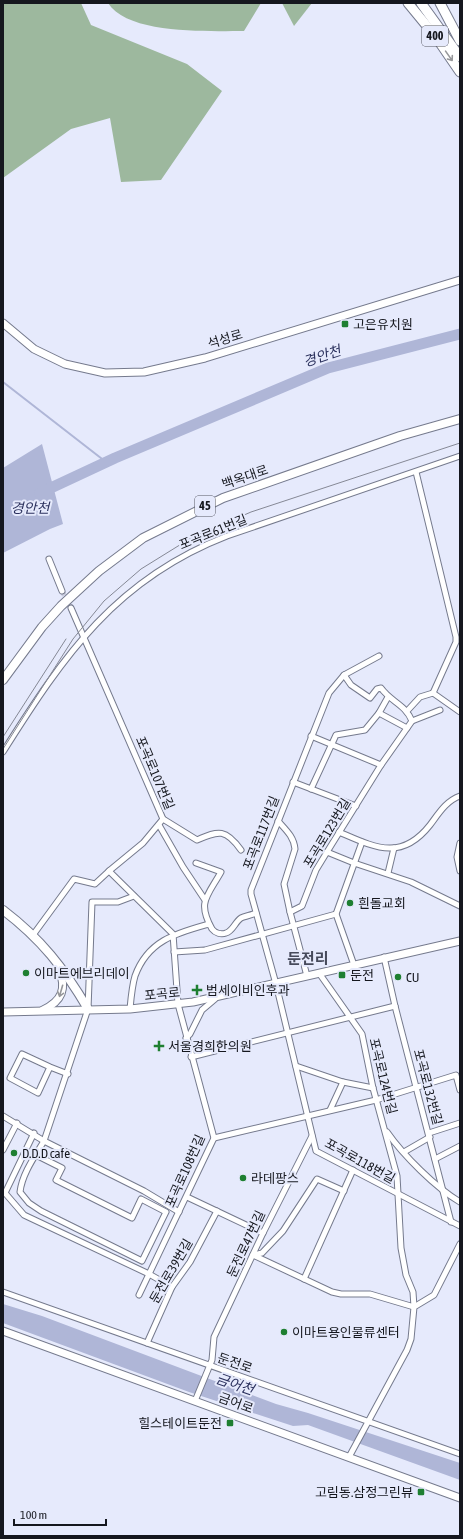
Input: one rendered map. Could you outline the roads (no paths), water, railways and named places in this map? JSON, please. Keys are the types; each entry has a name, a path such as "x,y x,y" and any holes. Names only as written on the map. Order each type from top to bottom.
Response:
{"highway":[{"name":"400","path":"408,3 436,37 460,72"},
{"name":"400","path":"421,3 460,57"},
{"path":"440,3 460,41"}],"main road":[{"name":"백옥대로","path":"3,680 42,626 61,606 99,571 143,538 223,498 400,436 460,419"},
{"path":"3,910 33,935 56,959 72,980 88,1009"}],"street":[{"name":"석성로","path":"3,323 34,349 65,364 105,373 144,372 205,358 460,280"},
{"name":"포곡로61번길","path":"3,752 51,677 84,635 116,604 165,566 201,546 460,456"},
{"path":"408,710 420,697 433,693 456,642 416,472"},
{"path":"49,559 62,591"},
{"name":"포곡로107번길","path":"33,935 74,878 95,884 135,850 163,819 71,608"},
{"path":"379,656 344,675 351,686 370,698 377,689 381,688 388,697 408,710 412,721 440,710"},
{"name":"포곡로117번길","path":"276,984 251,890 329,693 344,675"},
{"path":"433,693 460,712"},
{"path":"311,789 336,735 365,730 379,713 388,697"},
{"path":"379,713 407,728"},
{"name":"포곡로123번길","path":"290,912 302,906 316,870 326,852 381,765 412,721"},
{"path":"311,736 381,765"},
{"path":"293,782 356,806"},
{"path":"339,832 362,842 384,849 394,848 409,843 419,836 451,799 460,796"},
{"path":"163,819 197,840 220,832 234,839 241,850"},
{"path":"278,822 290,834 295,843 295,849 284,884 293,926 307,976"},
{"path":"159,825 183,867 205,900"},
{"path":"354,965 336,914 362,842"},
{"path":"460,843 457,857 460,871"},
{"path":"388,873 394,848"},
{"path":"326,852 411,882 460,906"},
{"path":"196,863 221,872 205,900 203,910 214,931 220,934 226,933 232,930 241,918 256,913"},
{"path":"109,871 172,934 178,1004"},
{"path":"36,1155 62,1168 56,1180 132,1218 141,1199 166,1212 142,1261 41,1211 29,1203 20,1192 21,1183 36,1155 44,1141 68,1074 88,1009 92,902 118,902 134,896"},
{"path":"174,952 205,950 336,914"},
{"path":"130,1009 135,977 145,957 172,934 210,924"},
{"name":"포곡로","path":"3,1012 130,1009 215,999 384,957 460,941"},
{"name":"포곡로132번길","path":"384,957 395,1006 452,1222"},
{"path":"39,1012 54,1004 64,987 56,959"},
{"name":"포곡로124번길","path":"319,973 362,1034 372,1088 385,1127 397,1176 401,1248 406,1275 413,1292 414,1307 411,1339 350,1454"},
{"name":"포곡로118번길","path":"276,984 316,1151 460,1226"},
{"path":"186,1038 190,1034 202,1010 215,999"},
{"name":"포곡로108번길","path":"138,1295 214,1138 178,1004"},
{"path":"191,1057 288,1034 395,1006"},
{"path":"50,1067 38,1092 10,1078 22,1054 68,1074"},
{"path":"296,1066 343,1082 372,1088"},
{"path":"214,1138 376,1100 456,1076 460,1090"},
{"path":"330,1110 343,1082"},
{"path":"3,1116 34,1133 44,1141 144,1191 179,1212"},
{"path":"3,1150 17,1123"},
{"path":"404,1152 429,1135 460,1123"},
{"path":"385,1127 404,1152 444,1193 460,1202"},
{"path":"34,1133 5,1193 24,1215 149,1274 172,1287"},
{"name":"둔전로47번길","path":"195,1401 212,1360 214,1337 263,1233 312,1136"},
{"path":"435,1159 460,1146"},
{"path":"304,1279 353,1170"},
{"path":"253,1255 262,1253 283,1231 317,1179 344,1191"},
{"path":"186,1197 263,1233"},
{"name":"둔전로39번길","path":"147,1343 172,1287 190,1262 217,1211"},
{"path":"253,1255 332,1292 341,1294 370,1294 414,1307 434,1295 460,1244"},
{"name":"둔전로","path":"3,1292 210,1365 366,1423 460,1454"},
{"name":"금어로","path":"3,1331 195,1401 350,1454 460,1498"}],"water":[{"name":"경안천","path":"42,444 63,524 3,553 3,468"},
{"name":"금어천","path":"3,1304 42,1316 276,1404 308,1413 460,1463 460,1480 308,1425 293,1426 189,1392 3,1323"}],"waterway":[{"name":"경안천","path":"40,493 115,458 328,368 460,334"},
{"path":"3,382 106,462"}],"tunnel":[{"path":"62,591 71,608"}],"tram line":[{"path":"3,749 73,639 104,601 141,569 191,538 251,512 460,443"},
{"path":"3,737 66,639"}],"place":[{"name":"고은유치원","path":"345,324"},
{"name":"흰돌교회","path":"350,903"},
{"name":"이마트에브리데이","path":"26,973"},
{"name":"둔전","path":"342,975"},
{"name":"CU","path":"398,977"},
{"name":"범세이비인후과","path":"197,990"},
{"name":"서울경희한의원","path":"159,1046"},
{"name":"D.D.D cafe","path":"14,1153"},
{"name":"라데팡스","path":"243,1178"},
{"name":"이마트용인물류센터","path":"284,1332"},
{"name":"힐스테이트둔전","path":"230,1423"},
{"name":"고림동.삼정그린뷰","path":"421,1492"}],"district":[{"name":"둔전리","path":"308,958"}]}
